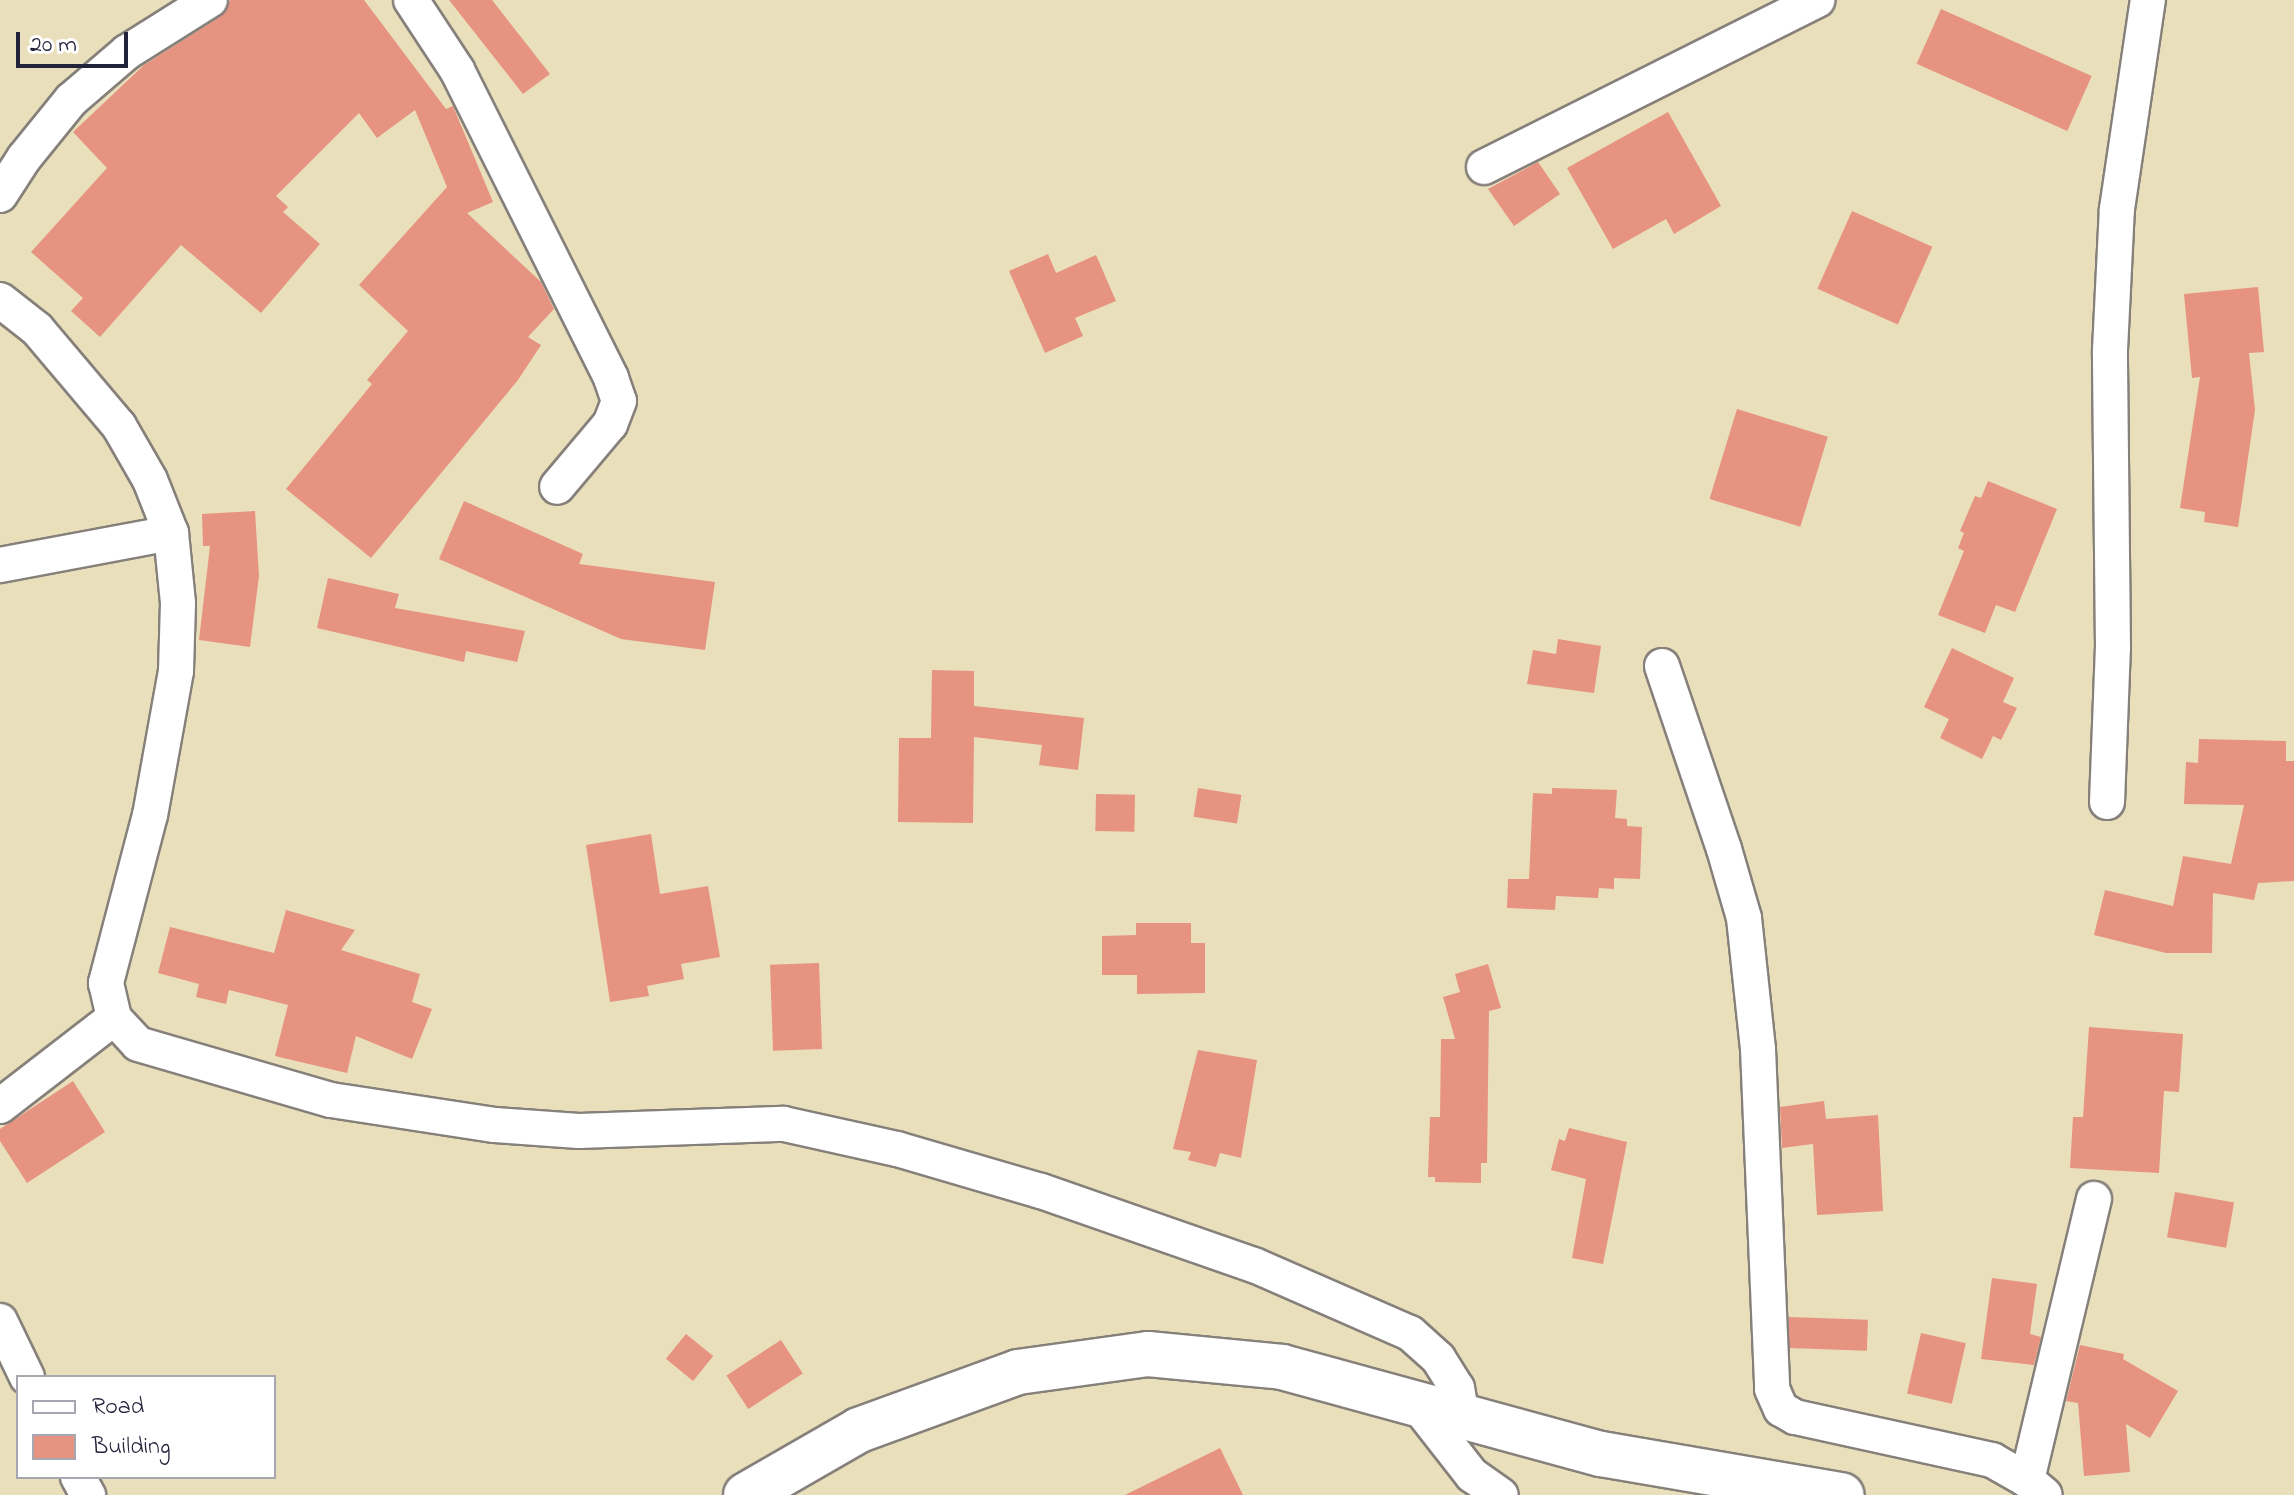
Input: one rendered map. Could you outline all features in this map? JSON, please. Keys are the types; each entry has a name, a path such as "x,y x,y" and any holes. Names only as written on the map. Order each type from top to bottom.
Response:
{"street":[{"path":"0,195 24,158 71,100 127,52 210,0"},
{"path":"411,0 457,70 611,378 619,401 610,424 557,487"},
{"path":"1484,167 1818,0"},
{"path":"2107,802 2113,633 2110,350 2113,287 2117,209 2148,0"},
{"path":"0,300 37,329 119,426 150,480 171,533 178,603 176,671 150,815 106,983 114,1018 138,1044 331,1100 495,1125 579,1131 784,1124 897,1149 1041,1191 1254,1265 1410,1333 1438,1358 1457,1388 1462,1416"},
{"path":"0,565 171,533"},
{"path":"1662,666 1744,918 1758,1049 1772,1389 1781,1409 1795,1417 1992,1460 2036,1487 2094,1199"},
{"path":"0,1106 114,1018"},
{"path":"0,1321 26,1375"},
{"path":"746,1495 859,1430 1018,1372 1148,1354 1282,1367 1601,1454 1842,1495"},
{"path":"1418,1406 1475,1485 1501,1495"}],"building":[{"path":"230,0 364,0 446,109 453,106 493,202 467,213 541,282 554,309 528,337 541,345 518,380 371,558 286,489 372,384 367,380 408,331 359,285 447,187 415,110 377,138 359,113 276,196 288,207 283,212 320,244 261,313 181,245 100,337 71,311 83,298 31,252 107,168 73,132 144,65 221,16"},
{"path":"449,0 492,0 550,74 523,94"},
{"path":"1941,9 2092,76 2067,131 1917,64"},
{"path":"1668,112 1721,206 1674,234 1666,219 1613,249 1567,168"},
{"path":"1538,162 1560,194 1514,226 1488,189"},
{"path":"1852,211 1932,247 1898,324 1817,289"},
{"path":"1048,254 1056,273 1096,255 1116,301 1075,318 1083,336 1045,353 1009,271"},
{"path":"2258,287 2264,352 2249,353 2255,410 2238,527 2204,522 2205,512 2180,508 2200,377 2192,378 2184,294"},
{"path":"1737,409 1828,437 1800,527 1710,499"},
{"path":"1988,481 2057,509 2015,612 1996,605 1985,633 1938,615 1964,551 1958,548 1964,533 1960,531 1975,496 1981,498"},
{"path":"464,501 583,554 579,564 715,582 705,650 621,639 439,559"},
{"path":"255,511 259,576 250,647 199,640 210,546 203,546 202,514"},
{"path":"328,578 399,594 395,608 525,631 517,662 466,651 464,662 317,628"},
{"path":"1558,639 1601,646 1594,693 1527,684 1533,650 1556,654"},
{"path":"1952,648 2014,678 2003,702 2017,708 2001,740 1993,736 1982,759 1940,738 1949,719 1924,707"},
{"path":"932,670 974,671 974,706 1084,718 1078,770 1039,765 1042,745 974,737 973,823 898,822 899,738 931,738"},
{"path":"2199,739 2286,741 2286,761 2294,761 2294,881 2258,883 2254,900 2213,893 2212,953 2166,953 2094,935 2105,890 2173,906 2183,856 2231,864 2244,805 2184,804 2186,762 2198,763"},
{"path":"1198,788 1241,795 1237,824 1193,817"},
{"path":"1552,788 1617,790 1615,818 1627,819 1627,826 1642,827 1640,879 1614,878 1614,889 1599,888 1598,898 1556,896 1555,910 1507,908 1508,879 1529,879 1533,793 1552,794"},
{"path":"1096,794 1135,795 1134,832 1095,831"},
{"path":"651,834 660,894 708,886 720,957 681,964 684,979 647,986 649,996 610,1002 586,845"},
{"path":"286,910 355,930 341,950 420,974 412,1002 432,1009 412,1059 356,1036 347,1073 275,1056 288,1005 229,990 226,1004 196,997 199,984 158,973 170,927 274,953"},
{"path":"1136,923 1191,923 1191,943 1205,943 1205,993 1137,994 1137,975 1102,975 1102,936 1136,935"},
{"path":"819,963 822,1049 773,1051 770,965"},
{"path":"1488,964 1501,1008 1489,1011 1487,1163 1481,1163 1481,1183 1435,1182 1435,1177 1428,1177 1430,1117 1440,1117 1441,1039 1455,1039 1443,997 1460,992 1455,974"},
{"path":"2089,1027 2183,1034 2179,1092 2164,1091 2159,1173 2070,1168 2073,1117 2083,1117"},
{"path":"1198,1050 1257,1060 1241,1158 1220,1153 1216,1167 1188,1160 1191,1152 1173,1149"},
{"path":"73,1081 105,1132 27,1183 0,1141 0,1129"},
{"path":"1824,1101 1826,1119 1878,1115 1883,1211 1817,1215 1813,1144 1782,1148 1780,1107"},
{"path":"1569,1128 1627,1142 1603,1264 1572,1258 1586,1179 1551,1170 1559,1139 1565,1141"},
{"path":"2175,1192 2234,1202 2226,1248 2167,1237"},
{"path":"1992,1278 2037,1284 2030,1334 2041,1337 2034,1365 1981,1359"},
{"path":"1789,1317 1868,1320 1867,1351 1788,1348"},
{"path":"1921,1333 1966,1343 1952,1404 1907,1393"},
{"path":"686,1334 713,1356 693,1381 666,1359"},
{"path":"781,1340 803,1374 748,1409 726,1375"},
{"path":"2080,1345 2124,1354 2123,1359 2178,1391 2150,1438 2126,1424 2130,1472 2084,1476 2078,1403 2066,1401"},
{"path":"1220,1448 1243,1495 1125,1495"}]}
